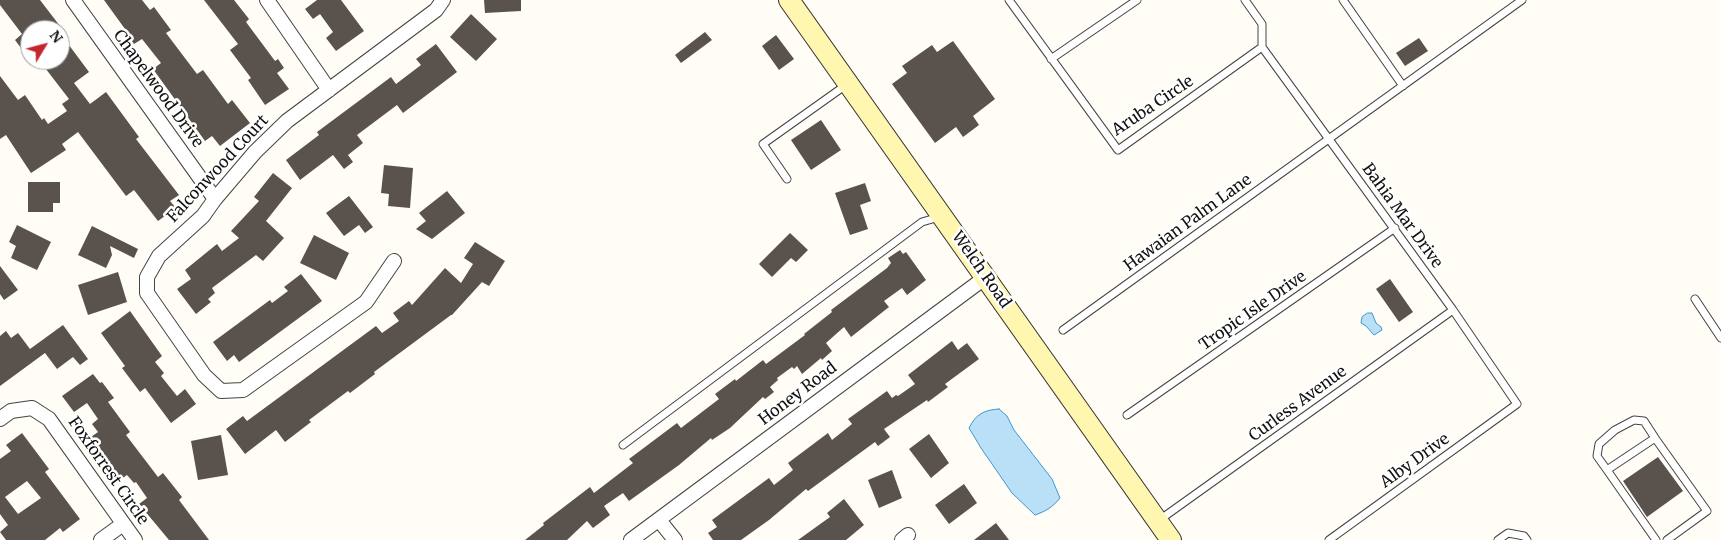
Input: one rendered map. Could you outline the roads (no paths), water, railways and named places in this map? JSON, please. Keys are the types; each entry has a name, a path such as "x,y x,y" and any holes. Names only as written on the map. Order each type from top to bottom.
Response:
{"street":[{"name":"Chapelwood Drive","path":"73,0 215,199"},
{"path":"267,0 329,90"},
{"name":"Falconwood Court","path":"394,261 366,302 243,390 221,391 204,375 147,293 147,277 159,256 203,216 255,152 286,121 436,10 443,0"},
{"name":"Welch Road","path":"789,0 1171,540"},
{"name":"Honey Road","path":"631,540 986,277"},
{"name":"Foxforrest Circle","path":"0,419 12,411 32,408 49,419 135,540"},
{"path":"659,520 675,540"},
{"path":"101,540 123,524"}],"lane":[{"name":"Aruba Circle","path":"1009,0 1118,150 1262,47"},
{"path":"1051,59 1137,0"},
{"path":"1245,0 1262,24 1262,47"},
{"path":"1343,0 1403,86"},
{"name":"Hawaian Palm Lane","path":"1063,330 1522,0"},
{"name":"Bahia Mar Drive","path":"1262,47 1395,228 1517,404"},
{"path":"786,179 762,144 848,83"},
{"path":"623,445 922,222 942,216"},
{"name":"Tropic Isle Drive","path":"1127,415 1395,228"},
{"path":"1695,299 1721,338"},
{"name":"Curless Avenue","path":"1158,521 1453,310"},
{"name":"Alby Drive","path":"1330,540 1517,404"},
{"path":"1656,540 1597,456 1599,444 1615,430 1634,420 1644,420 1707,511 1667,540"},
{"path":"1607,470 1655,438"},
{"path":"1498,540 1508,533 1525,538"}],"water":[{"path":"1372,313 1376,323 1382,330 1374,335 1361,323 1362,317"},
{"path":"999,409 1007,416 1014,430 1052,479 1060,498 1043,512 1035,515 1012,493 969,428 981,414 989,410"}]}
